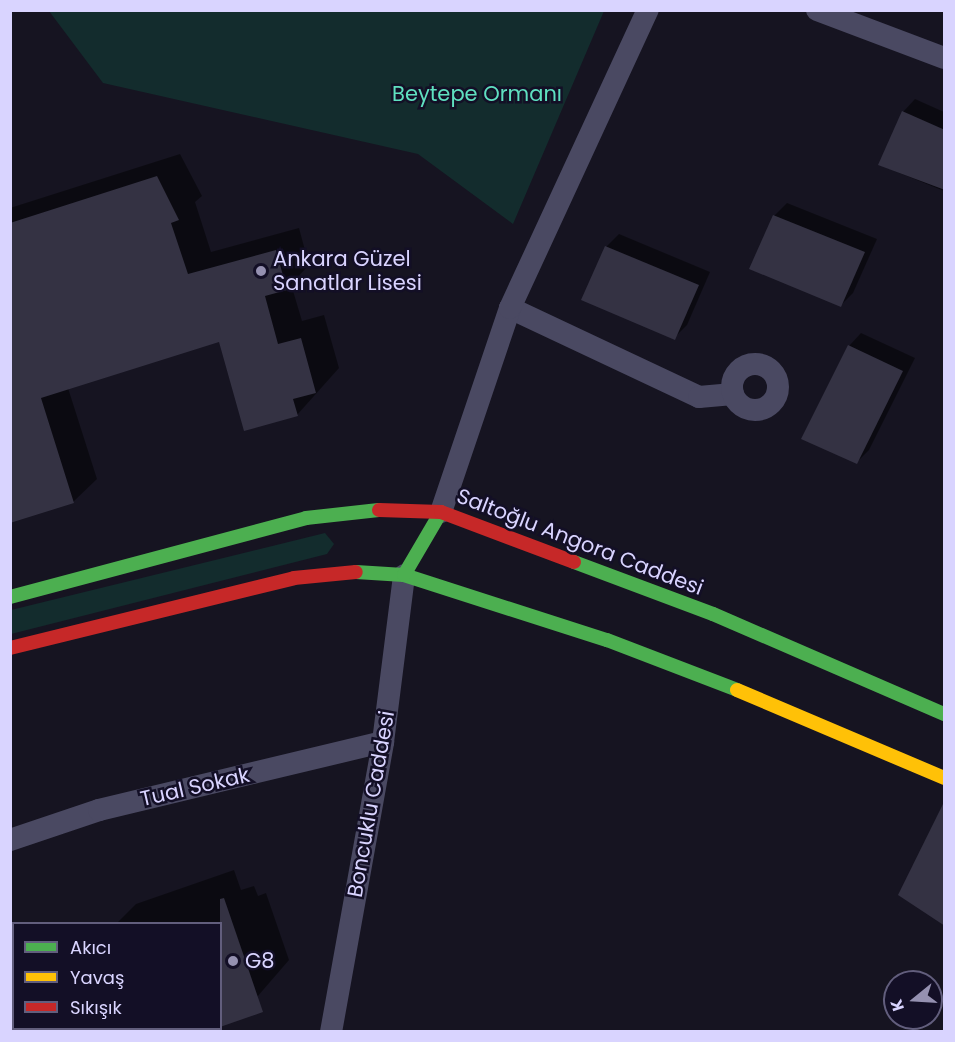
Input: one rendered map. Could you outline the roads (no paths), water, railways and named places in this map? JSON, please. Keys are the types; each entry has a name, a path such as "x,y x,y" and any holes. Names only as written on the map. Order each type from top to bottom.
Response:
{"street":[{"path":"404,575 441,512 510,308 648,10"},
{"path":"817,10 945,58"},
{"path":"510,308 699,397 734,394"},
{"name":"Saltoğlu Angora Caddesi","path":"10,597 306,518 401,508 441,512 713,614 945,714"},
{"path":"10,648 294,578 348,572 404,575 607,640 815,720 945,778"},
{"name":"Boncuklu Caddesi","path":"331,1032 383,742 404,575"},
{"name":"Tual Sokak","path":"10,840 99,810 383,742"}],"place":[{"name":"Ankara Güzel Sanatlar Lisesi","path":"261,271"},
{"name":"G8","path":"233,961"}],"park label":[{"name":"Beytepe Ormanı","path":"477,94"}]}
